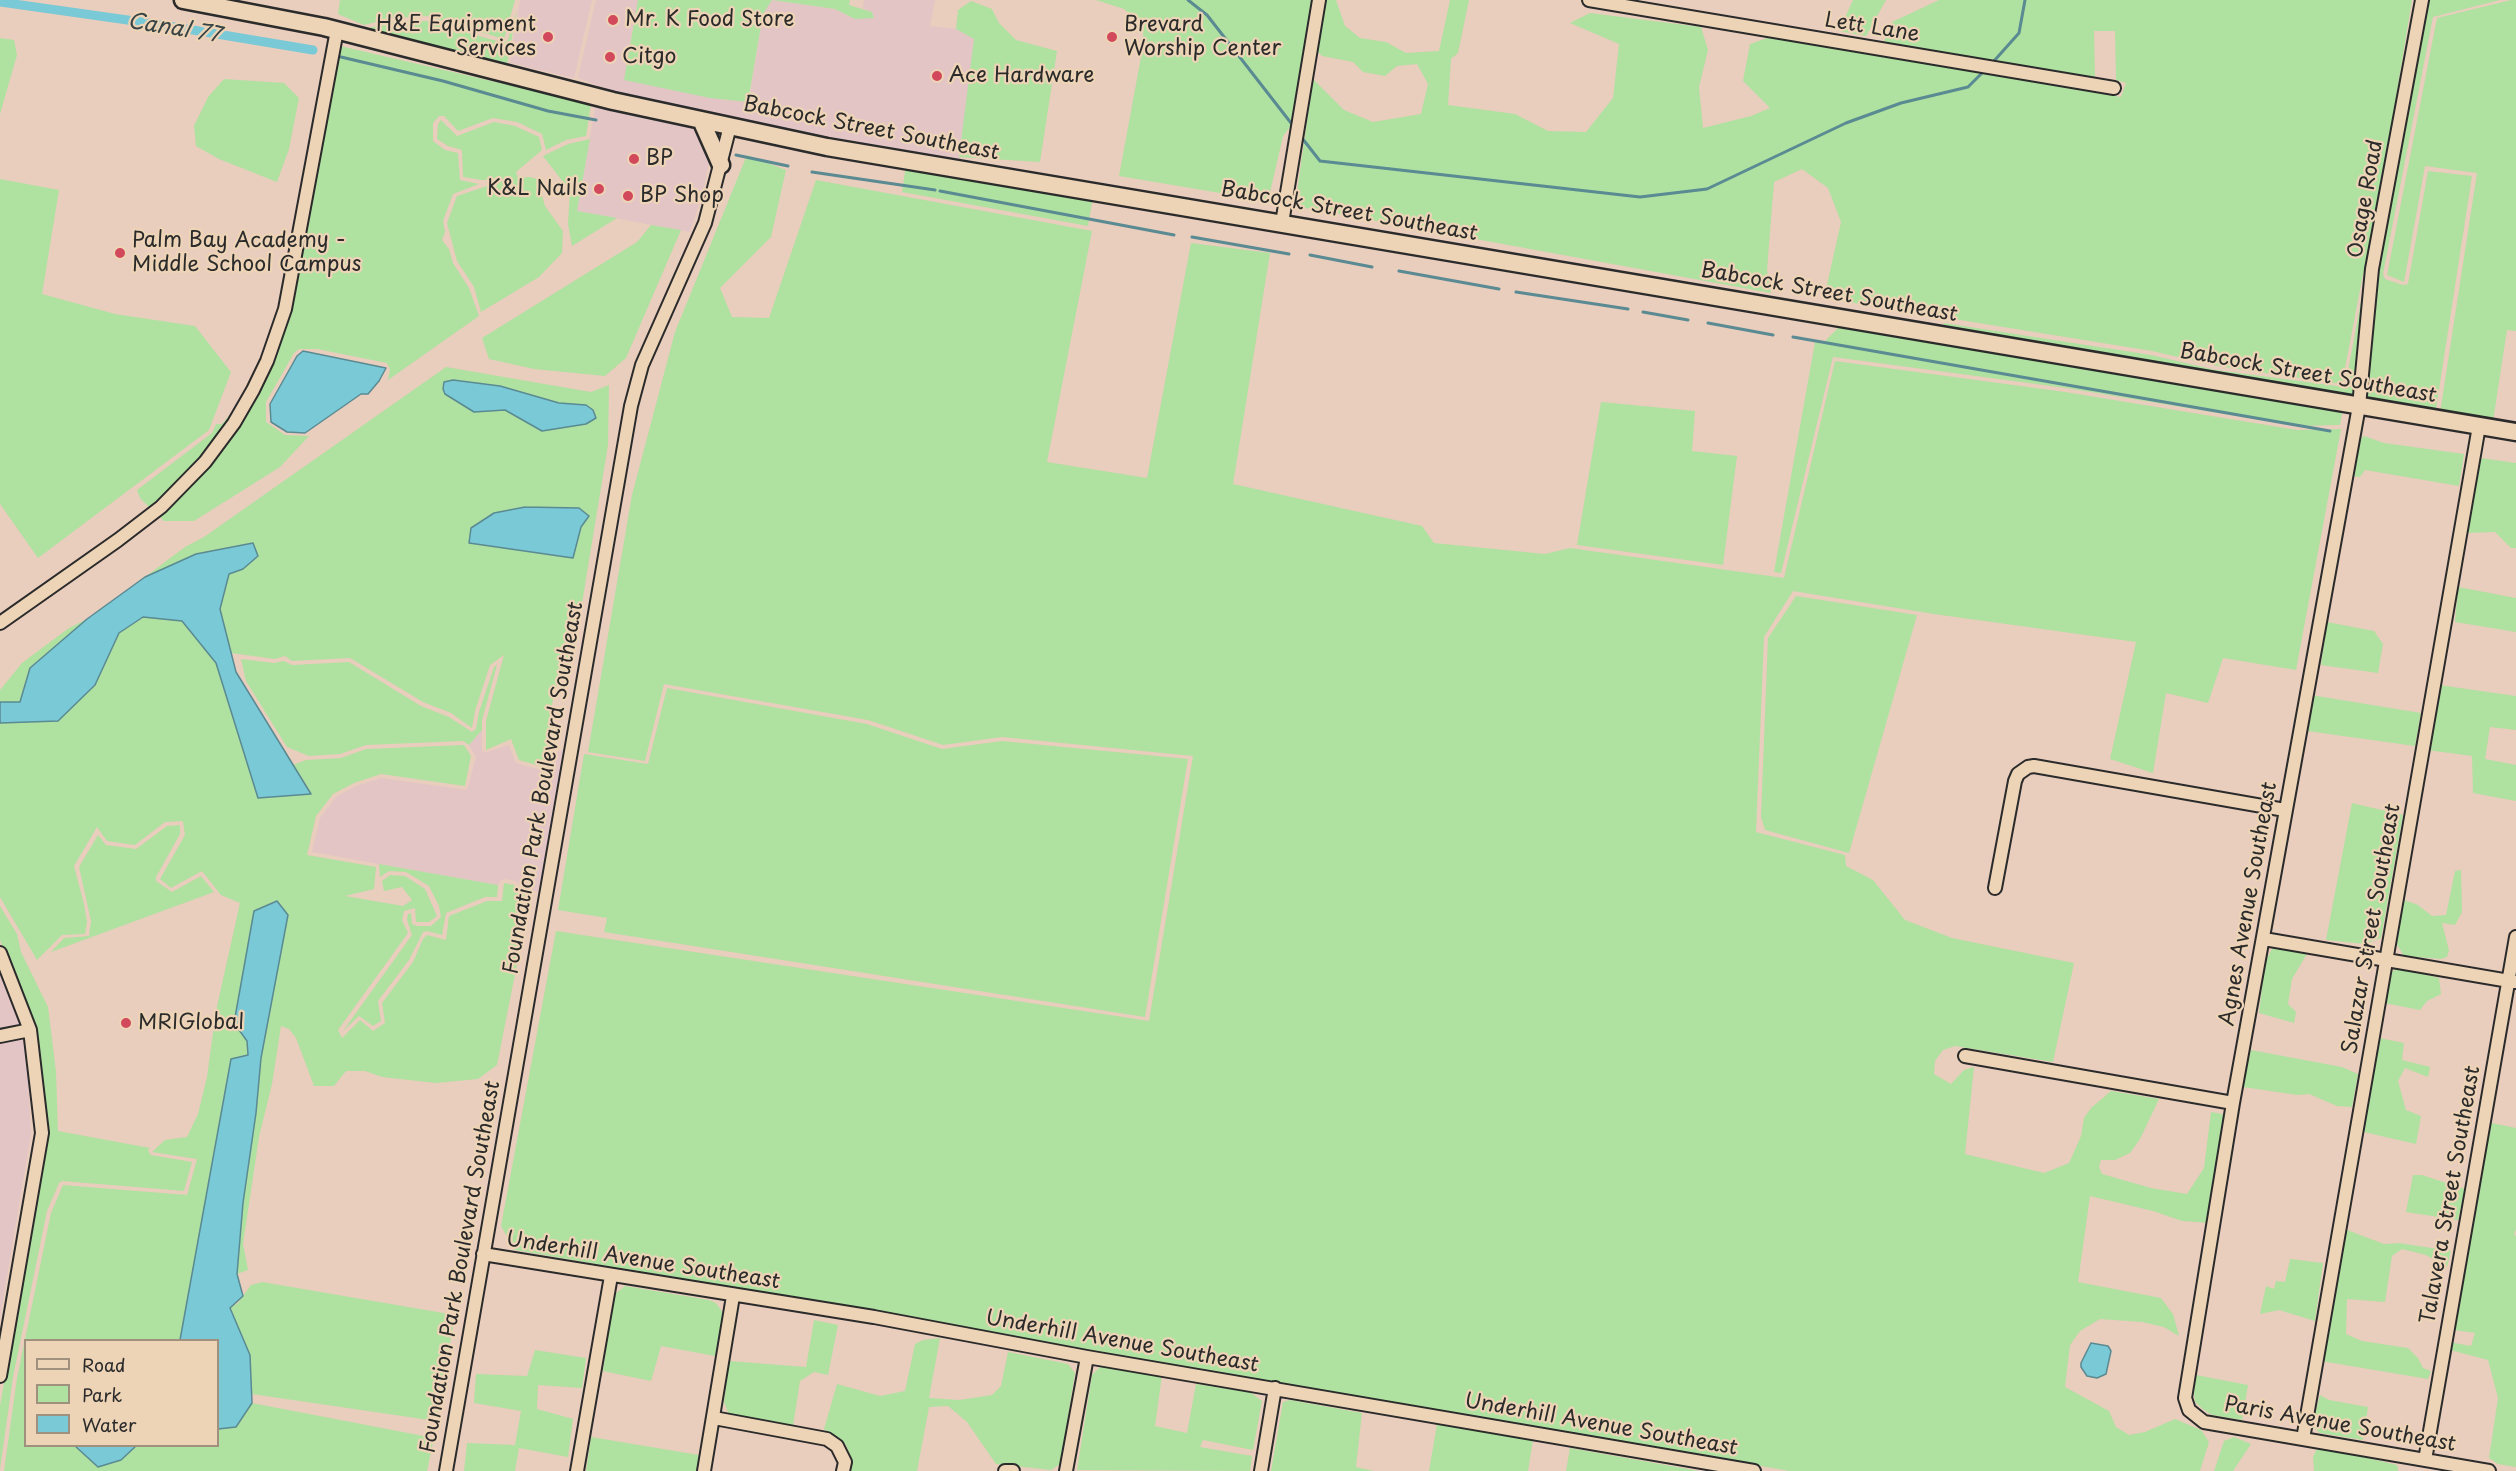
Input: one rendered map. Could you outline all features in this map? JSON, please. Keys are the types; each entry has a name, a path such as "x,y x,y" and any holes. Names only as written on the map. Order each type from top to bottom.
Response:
{"main road":[{"name":"Babcock Street Southeast","path":"183,0 337,30 556,87 827,147 2516,432"},
{"path":"701,120 721,165"}],"street":[{"path":"1282,223 1318,0"},
{"name":"Lett Lane","path":"1589,0 2114,88"},
{"name":"Osage Road","path":"2360,406 2372,269 2422,0"},
{"path":"0,623 118,540 160,507 205,462 234,423 253,390 267,361 285,309 337,30"},
{"name":"Foundation Park Boulevard Southeast","path":"446,1471 631,406 642,365 705,223 730,126"},
{"name":"Agnes Avenue Southeast","path":"2189,1410 2185,1398 2186,1386 2233,1103 2360,406"},
{"name":"Salazar Street Southeast","path":"2303,1439 2479,426"},
{"path":"1995,888 2015,781 2024,769 2034,766 2285,810"},
{"name":"Talavera Street Southeast","path":"2425,1460 2512,981 2516,937"},
{"path":"2264,939 2512,981"},
{"path":"0,953 30,1030 42,1133 0,1376"},
{"path":"0,1036 30,1030"},
{"path":"1965,1056 2233,1103"},
{"name":"Underhill Avenue Southeast","path":"483,1254 874,1317 1087,1357 1275,1388 1714,1467 1754,1471"},
{"path":"577,1471 611,1275"},
{"path":"704,1471 734,1296"},
{"path":"1066,1471 1087,1357"},
{"path":"1261,1471 1275,1388"},
{"name":"Paris Avenue Southeast","path":"2189,1410 2204,1422 2489,1471"},
{"path":"714,1418 827,1439 837,1446 845,1462 843,1471"},
{"path":"1005,1471 1013,1471"}],"shaded area":[{"name":"H&E Equipment Services","path":"520,0 592,0 574,78 510,63"},
{"path":"596,0 638,0 627,58 723,100 749,101 763,14 772,0 835,9 855,19 872,12 863,9 864,0 935,0 930,26 956,29 974,39 959,169 730,120 720,115 702,195 690,232 577,211 599,86 578,78"},
{"path":"482,730 484,753 509,745 516,763 550,773 554,771 557,752 566,749 540,892 525,889 516,881 505,879 501,880 498,885 312,852 320,818 336,797 356,786 381,778 467,790 476,757 469,745"},
{"path":"0,965 17,1010 27,1057 31,1134 0,1318"}],"green space":[{"path":"340,0 515,0 504,39 427,16 393,18 364,25 338,14"},
{"path":"638,0 772,0 763,14 748,102 710,98 624,80"},
{"path":"772,0 850,0 849,5 872,12 874,18 855,19 835,9"},
{"path":"1096,0 1312,0 1290,127 1283,136 1268,201 1119,176 1141,57 1144,25 1124,9"},
{"path":"1322,0 1336,0 1345,26 1360,38 1386,42 1406,53 1439,51 1450,0 1469,0 1458,53 1451,59 1448,105 1515,114 1548,131 1586,132 1613,98 1619,44 1570,23 1590,13 1701,27 1708,50 1699,87 1703,128 1751,116 1770,108 1743,81 1750,44 1770,37 2121,97 2126,83 2116,80 2115,31 2094,31 2095,78 1883,44 1892,22 1939,0 2412,0 2368,267 2363,274 2342,384 2217,366 2152,351 1824,298 1841,222 1828,188 1802,169 1774,182 1767,270 1771,293 1295,206 1313,79 1344,110 1373,122 1421,114 1428,84 1417,64 1397,66 1385,76 1363,72 1353,62 1322,56 1314,48"},
{"path":"1853,0 1886,0 1866,36 1839,31"},
{"path":"2417,0 2500,0 2433,17 2383,274 2385,279 2403,285 2408,284 2428,171 2472,176 2436,409 2345,394 2344,399 1941,330 1944,323 2151,355 2216,370 2345,387"},
{"path":"2516,0 2516,331 2507,330 2493,421 2440,413 2477,173 2425,166 2404,282 2387,275 2437,18"},
{"path":"971,1 992,9 999,23 1016,40 1057,51 1040,162 959,157 974,39 956,29 958,10"},
{"path":"517,10 506,70 345,28 347,22 364,29 394,22 426,21 504,43 508,40"},
{"path":"0,38 14,40 17,55 0,114"},
{"path":"340,46 591,104 586,136 566,140 546,150 542,134 517,122 493,118 458,131 444,116 439,116 433,123 433,141 445,150 458,153 460,180 479,184 453,194 443,221 445,232 442,240 469,288 479,316 388,380 390,369 387,363 317,349 299,349 294,353 266,402 266,422 285,435 309,436 280,467 194,521 164,521 158,515 209,465 290,310"},
{"path":"224,79 284,83 299,98 289,149 277,182 219,159 196,146 194,126 208,97"},
{"path":"441,120 457,136 494,122 515,126 539,137 542,150 516,172 518,178 537,179 545,206 563,231 562,253 539,277 481,312 474,287 457,261 447,223 457,196 508,179 482,180 463,177 462,150 448,146 437,139 438,124"},
{"path":"590,139 577,211 617,218 572,246 568,224 570,191 543,156 568,144"},
{"path":"747,155 786,170 771,237 720,288 732,317 769,318 816,180 1092,231 1047,462 1147,478 1191,243 1270,253 1233,484 1422,526 1434,543 1545,554 1570,548 1784,578 1835,361 2065,392 2297,430 2341,429 2296,670 2223,658 2208,703 2166,693 2153,773 2110,759 2136,642 1934,614 1793,591 1764,637 1756,832 1845,855 1846,866 1873,880 1905,920 1952,938 2074,963 2053,1062 1955,1046 1943,1050 1935,1061 1934,1074 1951,1084 1964,1070 1974,1067 1965,1154 2044,1173 2069,1163 2081,1136 2084,1118 2091,1108 2111,1091 2159,1099 2140,1139 2130,1153 2115,1160 2101,1160 2099,1167 2102,1174 2151,1188 2187,1194 2204,1168 2211,1112 2222,1114 2227,1120 2209,1223 2182,1221 2153,1211 2090,1196 2078,1282 2161,1298 2173,1314 2179,1336 2164,1327 2142,1322 2100,1319 2080,1331 2070,1345 2065,1387 2109,1411 2116,1427 2129,1435 2145,1432 2175,1419 2201,1430 2209,1442 2200,1471 1790,1471 515,1250 501,1226 556,931 1149,1021 1193,756 1002,737 943,745 868,720 664,684 645,761 588,752 632,495 675,332"},
{"path":"906,165 1093,197 1088,226 902,192"},
{"path":"0,179 59,190 42,294 115,314 195,326 231,372 209,430 38,558 0,504"},
{"path":"651,225 681,230 626,358 605,376 534,369 489,359 482,338 637,242"},
{"path":"1843,323 2343,408 2340,425 2297,426 2066,388 1833,357 1781,573 1774,572 1815,342 1825,344 1826,340"},
{"path":"446,367 591,392 609,385 608,445 573,658 554,691 550,720 555,731 550,769 519,760 511,739 486,750 486,721 504,655 490,665 472,728 451,713 423,702 350,658 292,661 285,656 275,659 231,653 220,609 228,574 243,569 145,577 185,547 204,537","holes":["581,527 572,558 469,543"]},
{"path":"241,401 200,459 150,508 140,498 137,490 212,433 216,424 222,424"},
{"path":"1601,402 1695,411 1692,451 1737,456 1723,565 1577,545"},
{"path":"2364,436 2384,443 2464,454 2459,486 2365,470 2360,477 2350,476 2355,443"},
{"path":"2481,458 2516,463 2516,548 2511,548 2495,532 2467,533"},
{"path":"2458,587 2516,598 2516,632 2455,622"},
{"path":"1796,596 1917,615 1849,853 1765,830 1761,817 1768,638"},
{"path":"143,617 182,621 216,663 258,798 311,793 293,765 306,760 341,758 366,749 464,745 471,756 465,786 381,774 354,783 333,794 316,816 307,855 376,867 374,889 345,896 403,906 412,900 402,887 384,891 382,881 390,875 405,876 425,889 437,916 429,922 416,922 415,908 404,911 402,920 408,933 338,1030 342,1038 360,1020 373,1031 385,1023 382,1003 413,962 423,939 427,935 446,940 449,916 487,901 502,901 504,883 514,885 525,895 519,923 519,954 497,1065 478,1079 436,1083 382,1077 365,1071 346,1071 334,1086 314,1086 296,1038 289,1029 281,1026 272,1084 259,1137 243,1244 248,1270 237,1274 243,1203 256,1113 261,1058 247,1041 248,1056 231,1060 180,1339 25,1339 51,1213 63,1185 187,1195 197,1159 152,1152 165,1140 187,1137 198,1114 207,1077 216,1011 240,903 221,895 202,871 171,888 160,879 185,835 183,821 165,822 135,845 107,841 97,827 74,866 87,922 85,934 62,935 37,960 0,897 0,723 6,723 95,685 119,633"},
{"path":"87,619 30,668 20,702 0,702 0,690 22,663 69,628"},
{"path":"2327,622 2374,631 2383,644 2378,673 2321,665"},
{"path":"241,659 274,663 284,661 292,665 349,662 421,706 449,717 472,732 476,729 479,712 494,667 497,665 482,720 482,730 469,745 463,741 366,745 340,754 309,756 287,747 246,681"},
{"path":"2439,685 2516,696 2516,730 2490,727 2485,759 2516,765 2516,801 2473,793 2472,756 2427,750"},
{"path":"667,688 867,724 942,749 1002,741 1188,759 1145,1017 604,932 607,918 558,910 584,754 648,764"},
{"path":"2311,695 2421,713 2415,746 2307,731"},
{"path":"2352,803 2403,815 2381,938 2365,944 2326,940"},
{"path":"180,825 180,834 156,877 156,881 172,892 201,876 214,892 51,952 64,938 89,936 91,921 79,867 98,835 106,845 136,849 167,826"},
{"path":"379,864 498,885 497,897 485,897 446,913 442,935 423,932 409,960 378,1001 381,1021 373,1026 359,1016 343,1031 412,935 407,920 408,914 411,913 412,924 417,926 431,926 441,917 439,906 429,886 406,872 389,871 380,877"},
{"path":"2461,870 2462,912 2455,925 2442,923 2449,950 2447,957 2441,959 2404,956 2396,943 2404,900 2418,905 2432,916 2446,915 2455,871"},
{"path":"0,906 17,934 21,952 48,1007 56,1072 58,1131 150,1148 148,1151 151,1155 192,1162 184,1191 62,1181 59,1183 47,1211 13,1377 0,1469 0,1406 47,1133 33,1024 0,940"},
{"path":"2278,947 2308,952 2292,979 2288,1004 2296,1012 2294,1023 2259,1013 2265,962 2272,949"},
{"path":"2396,968 2439,978 2441,994 2427,1001 2420,1010 2384,1003 2390,974"},
{"path":"2379,1038 2404,1043 2402,1060 2430,1067 2428,1077 2405,1068 2398,1081 2406,1110 2421,1116 2416,1144 2364,1132 2363,1122"},
{"path":"2251,1050 2342,1067 2358,1074 2352,1107 2337,1106 2309,1094 2298,1095 2243,1087"},
{"path":"2492,1123 2516,1128 2516,1229 2514,1235 2516,1236 2516,1467 2498,1464 2489,1458 2498,1398 2488,1360 2450,1350 2449,1342 2471,1346 2475,1333 2454,1330 2488,1129"},
{"path":"2413,1175 2422,1175 2465,1189 2458,1220 2406,1212"},
{"path":"2347,1230 2384,1244 2399,1243 2451,1251 2447,1267 2426,1255 2402,1249 2392,1256 2385,1302 2347,1299 2346,1334 2362,1341 2408,1348 2418,1358 2423,1368 2431,1371 2428,1379 2321,1361 2332,1313 2342,1238"},
{"path":"2290,1259 2323,1263 2315,1321 2279,1310 2260,1314 2266,1286 2274,1289 2276,1281 2285,1282"},
{"path":"262,1282 455,1315 436,1421 252,1394 250,1355 230,1308 238,1303 251,1285"},
{"path":"625,1286 716,1303 723,1313 715,1356 661,1346 651,1381 603,1371 614,1295"},
{"path":"814,1320 838,1325 828,1375 814,1372 800,1381 793,1426 729,1415 724,1402 729,1361 806,1367"},
{"path":"940,1338 929,1398 959,1400 992,1395 1001,1386 1008,1352 1068,1364 1075,1373 1060,1464 1051,1470 996,1464 967,1422 948,1406 929,1407 917,1471 851,1471 852,1461 846,1445 824,1429 837,1384 880,1396 905,1391 915,1344 923,1340"},
{"path":"24,1344 24,1447 76,1447 98,1467 121,1460 135,1447 219,1447 219,1429 236,1427 252,1403 434,1438 427,1471 4,1471"},
{"path":"535,1350 586,1358 582,1388 538,1385 537,1409 573,1419 568,1457 519,1448 515,1471 464,1471 467,1443 515,1445 521,1411 474,1403 476,1374 527,1376"},
{"path":"1100,1367 1162,1375 1155,1426 1187,1433 1196,1384 1250,1392 1262,1401 1253,1450 1203,1440 1200,1447 1252,1456 1250,1471 1077,1470 1092,1375"},
{"path":"2196,1375 2248,1385 2242,1420 2212,1415 2195,1402"},
{"path":"2320,1395 2329,1400 2368,1407 2363,1440 2320,1433 2312,1426"},
{"path":"1290,1400 1362,1413 1356,1467 1374,1471 1271,1471 1283,1402"},
{"path":"1437,1424 1533,1440 1528,1471 1429,1471"},
{"path":"591,1437 699,1455 697,1471 586,1471"},
{"path":"2234,1437 2251,1444 2233,1471 2214,1471 2224,1441"},
{"path":"2318,1446 2397,1465 2398,1471 2314,1471 2313,1457"},
{"path":"1570,1448 1699,1471 1566,1471"}],"water":[{"path":"303,351 386,368 368,394 361,394 305,433 287,432 271,422 270,404 297,356"},
{"path":"453,380 500,386 559,403 586,405 593,410 596,418 586,424 542,431 505,410 474,412 445,394 444,382"},
{"path":"525,507 579,508 589,516 581,527 573,558 469,543 471,528 494,513"},
{"path":"253,543 258,556 243,569 229,574 220,609 236,672 311,794 258,798 216,663 182,621 143,617 119,633 95,685 58,721 0,723 0,702 20,702 30,668 87,619 145,577 196,554"},
{"path":"277,901 288,915 261,1058 256,1113 243,1203 237,1274 243,1296 230,1308 250,1355 252,1403 236,1427 219,1429 219,1339 180,1339 231,1059 248,1055 247,1041 234,1023 254,911"},
{"path":"2091,1343 2108,1346 2111,1351 2106,1374 2097,1378 2087,1376 2081,1367"},
{"path":"76,1447 135,1447 121,1460 98,1467"}],"waterway":[{"path":"1188,0 1207,15 1291,123"},
{"path":"1994,61 2019,33 2025,0"},
{"name":"Canal 77","path":"0,2 163,25 313,50"},
{"path":"341,57 443,81 548,111 596,120"},
{"path":"1302,138 1320,161 1640,197 1707,189 1846,123 1901,103 1968,87 1982,73"},
{"path":"736,155 788,166"},
{"path":"812,172 935,190"},
{"path":"940,191 1174,235"},
{"path":"1192,237 1289,254"},
{"path":"1310,255 1372,267"},
{"path":"1399,271 1499,289"},
{"path":"1516,292 1628,309"},
{"path":"1643,312 1688,320"},
{"path":"1708,323 1773,335"},
{"path":"1793,337 2330,431"}],"place":[{"name":"Mr. K Food Store","path":"613,20"},
{"name":"H&E Equipment Services","path":"548,37"},
{"name":"Brevard Worship Center","path":"1112,37"},
{"name":"Citgo","path":"610,57"},
{"name":"Ace Hardware","path":"937,76"},
{"name":"BP","path":"634,159"},
{"name":"K&L Nails","path":"599,189"},
{"name":"BP Shop","path":"628,196"},
{"name":"Palm Bay Academy - Middle School Campus","path":"120,253"},
{"name":"MRIGlobal","path":"126,1023"}]}
